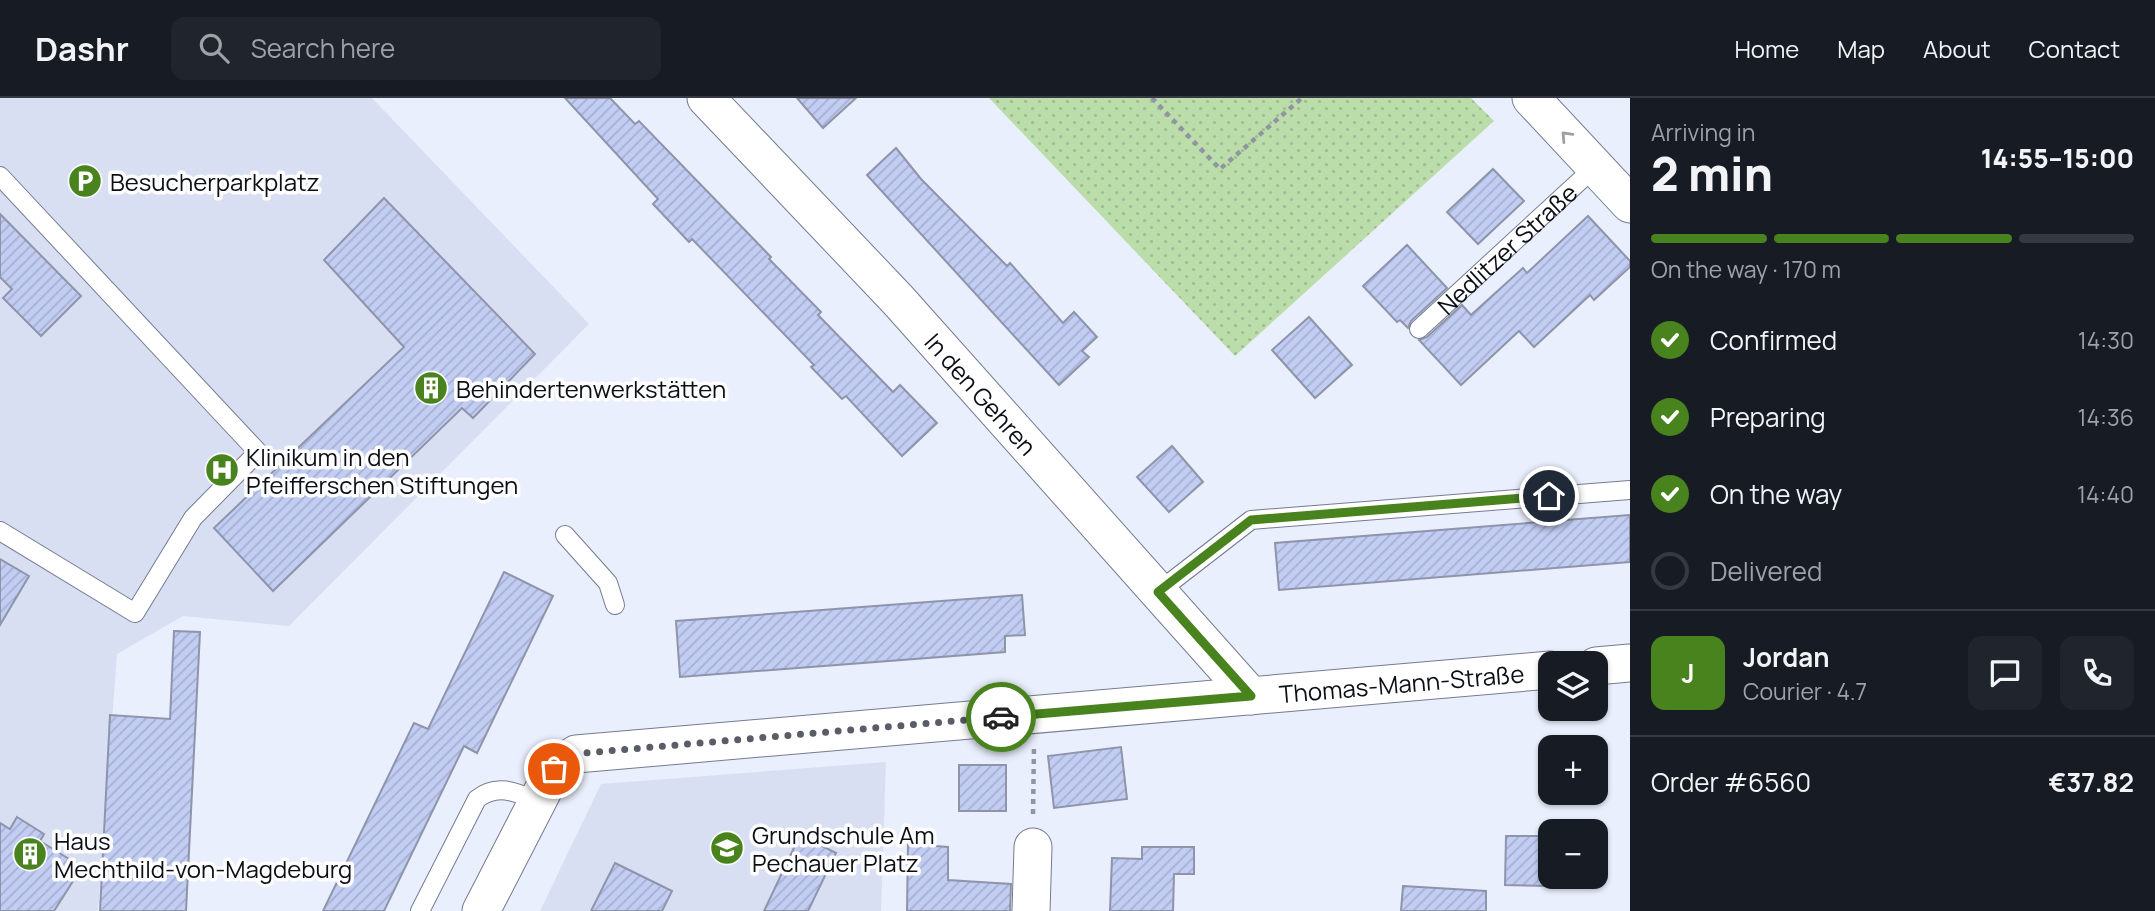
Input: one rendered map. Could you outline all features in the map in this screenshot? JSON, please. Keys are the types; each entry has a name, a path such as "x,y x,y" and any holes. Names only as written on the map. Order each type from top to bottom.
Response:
{"street":[{"name":"In den Gehren","path":"706,98 898,300 1251,696"},
{"name":"Nedlitzer Straße","path":"1531,98 1630,204"},
{"path":"1608,665 1630,663"},
{"name":"Thomas-Mann-Straße","path":"537,801 554,769 569,757 584,753 1538,671"},
{"path":"481,911 537,801"},
{"path":"1031,911 1033,847"}],"lane":[{"name":"Nedlitzer Straße","path":"1419,329 1595,167"},
{"path":"0,176 258,452 192,518 135,613 0,531"},
{"path":"1158,592 1251,520 1630,490"},
{"path":"565,535 608,583 615,605"},
{"path":"420,911 477,799 486,792 503,789 537,801"}],"path":[{"path":"1153,98 1220,169 1302,98"},
{"path":"1033,847 1034,714"}],"shaded area":[{"name":"Klinikum in den Pfeifferschen Stiftungen","path":"0,98 372,98 589,324 289,626 183,616 117,654 98,911 0,911"},
{"name":"Grundschule Am Pechauer Platz","path":"886,762 881,911 540,911 601,784"}],"green space":[{"path":"989,98 1471,98 1494,121 1235,356"}],"building":[{"path":"565,98 610,98 635,124 639,121 771,257 769,259 821,312 818,315 893,392 900,385 937,423 902,456 846,396 842,399 811,367 814,365 692,239 689,242 653,204 658,199"},
{"path":"797,98 856,98 823,128"},
{"path":"896,148 921,179 1007,266 1010,263 1063,323 1074,312 1097,337 1082,351 1089,357 1059,385 867,175"},
{"path":"1493,169 1524,201 1478,244 1447,212"},
{"name":"Behindertenwerkstätten","path":"384,198 535,354 473,418 462,408 273,591 214,528 404,347 324,260"},
{"path":"0,214 81,296 41,336 3,298 12,289 0,277"},
{"path":"1588,216 1630,261 1630,267 1594,300 1590,295 1534,347 1519,331 1461,385 1419,340 1427,337 1462,305 1471,315 1523,268 1527,273"},
{"path":"1407,245 1447,288 1411,321 1408,328 1400,320 1397,322 1363,286"},
{"path":"1309,317 1352,365 1315,398 1272,350"},
{"path":"1172,446 1203,482 1169,512 1137,477"},
{"path":"1630,515 1630,562 1279,590 1275,543"},
{"path":"0,559 29,576 0,625"},
{"path":"504,572 553,596 477,753 464,746 384,911 323,911 414,723 428,729"},
{"path":"1022,595 1025,635 1005,636 1005,652 680,677 676,621"},
{"path":"174,631 200,632 186,911 100,911 110,715 170,719"},
{"path":"1121,747 1127,799 1054,808 1048,756"},
{"path":"959,765 1006,765 1006,811 959,811"},
{"name":"Haus Mechthild-von-Magdeburg","path":"17,817 44,834 40,841 82,867 54,911 0,911 0,823 10,829"},
{"path":"800,835 836,853 808,911 764,911"},
{"path":"1506,836 1538,836 1538,886 1505,885"},
{"path":"908,844 948,847 948,880 1011,884 1010,911 907,911"},
{"path":"1142,847 1194,847 1194,874 1174,874 1173,911 1110,911 1112,858 1142,859"},
{"path":"615,863 672,891 662,911 591,911"},
{"path":"1403,886 1486,891 1486,911 1401,911"}],"way so far":[{"path":"554,769 569,757 584,753 1001,717"}],"place":[{"name":"Besucherparkplatz","path":"85,181"},
{"name":"Behindertenwerkstätten","path":"431,388"},
{"name":"Klinikum in den Pfeifferschen Stiftungen","path":"222,470"},
{"name":"Grundschule Am Pechauer Platz","path":"727,848"},
{"name":"Haus Mechthild-von-Magdeburg","path":"30,854"}],"route":[{"path":"1001,717 1251,696 1158,592 1251,520 1549,496"}]}
